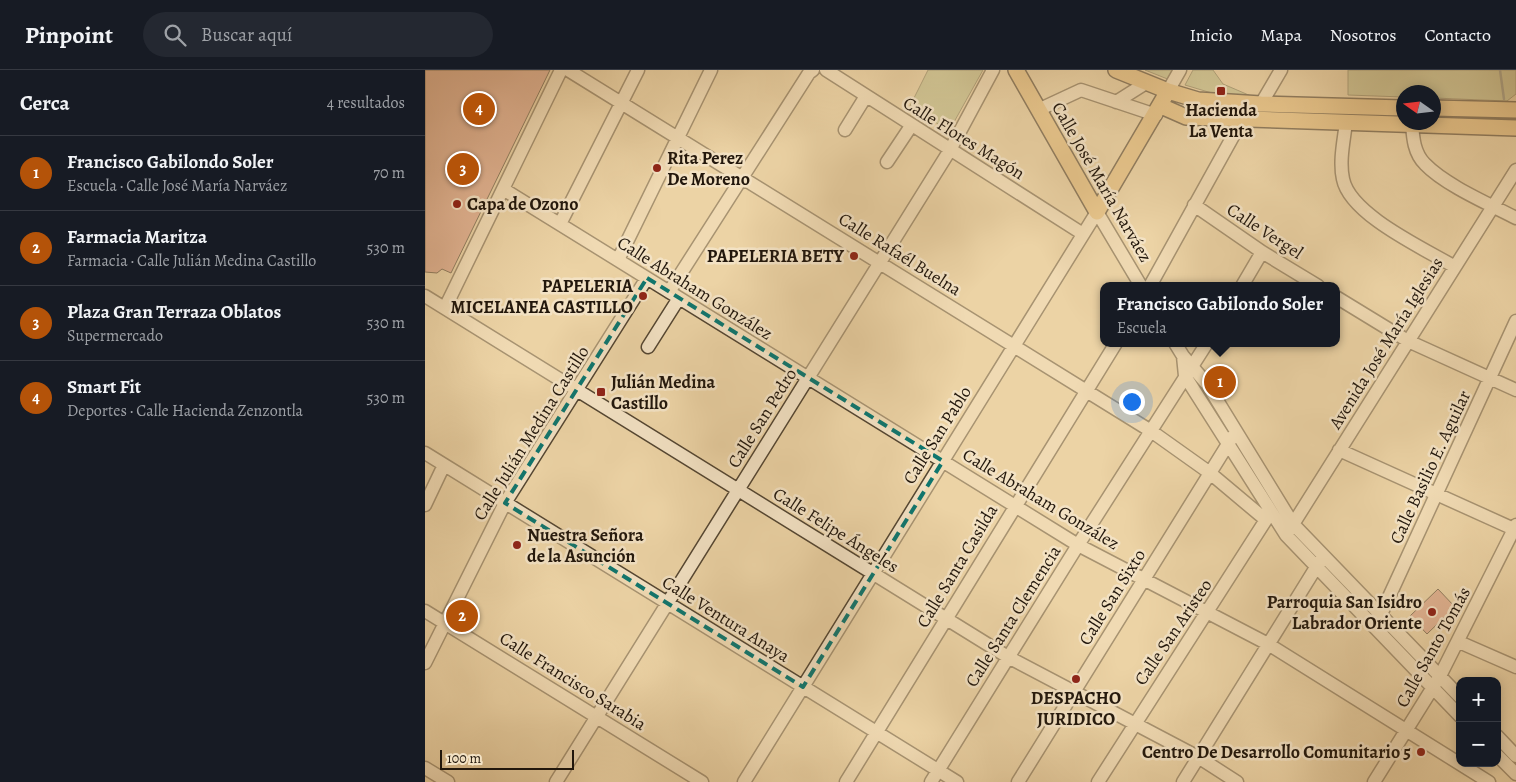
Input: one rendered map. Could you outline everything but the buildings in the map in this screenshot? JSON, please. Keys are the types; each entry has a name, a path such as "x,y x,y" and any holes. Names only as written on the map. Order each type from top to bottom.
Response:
{"main road":[{"name":"Calle José María Narváez","path":"1016,70 1097,212"},
{"path":"1116,70 1146,83 1198,100 1261,104 1396,108"},
{"name":"Calle San Pablo","path":"1097,212 1168,91"},
{"path":"1441,108 1513,107"},
{"path":"1158,110 1185,117 1396,124"},
{"path":"1441,125 1516,128"}],"street":[{"path":"445,308 561,70"},
{"name":"Calle Rafaél Buelna","path":"568,70 1086,391 1273,514"},
{"path":"560,224 638,70"},
{"path":"618,260 711,70"},
{"path":"648,347 674,295 742,177 809,73 813,70"},
{"name":"Calle Flores Magón","path":"827,70 911,126 1083,234"},
{"name":"Calle San Pedro","path":"556,782 949,150 993,70"},
{"path":"1168,91 1179,70"},
{"path":"1261,104 1281,70"},
{"path":"1116,102 1146,83"},
{"path":"1039,110 1081,90 1116,102 1158,110"},
{"path":"845,130 866,96"},
{"path":"1152,282 1242,120"},
{"path":"1346,122 1343,180 1355,201 1381,223 1455,267"},
{"path":"887,162 911,126"},
{"path":"1412,130 1413,142 1424,164 1443,178 1516,218"},
{"name":"Avenida José María Iglesias","path":"1289,529 1516,170"},
{"name":"Calle Abraham González","path":"503,189 1078,545 1268,644 1407,729 1489,782"},
{"name":"Calle Vergel","path":"1194,205 1262,252 1311,282"},
{"name":"Calle San Pablo","path":"744,782 1097,212"},
{"name":"Calle José María Narváez","path":"1097,212 1139,282"},
{"path":"1244,282 1262,252"},
{"name":"Calle Julián Medina Castillo","path":"425,663 505,502 578,390 647,278"},
{"name":"Calle Felipe Ángeles","path":"425,296 1009,657 1198,758 1237,782"},
{"path":"1340,299 1408,341 1516,390"},
{"name":"Calle Basilio E. Aguilar","path":"1378,622 1516,321"},
{"name":"Calle Santa Casilda","path":"846,782 1014,505 1114,347"},
{"path":"1177,347 1229,442 1273,514 1324,556 1433,688 1456,712"},
{"name":"Calle Santa Clemencia","path":"934,777 1078,545 1204,347"},
{"path":"1189,371 1237,430 1273,514"},
{"name":"Calle San Sixto","path":"1018,782 1237,430"},
{"path":"1339,450 1515,528"},
{"name":"Calle Ventura Anaya","path":"425,453 875,733 934,777 957,782"},
{"path":"425,505 444,465"},
{"name":"Calle San Aristeo","path":"1098,782 1134,724 1273,514"},
{"name":"Calle Santo Tomás","path":"1374,782 1433,688 1459,642 1515,528"},
{"path":"1289,529 1315,567 1440,676 1456,693"},
{"path":"1183,782 1315,567 1324,556"},
{"name":"Calle Francisco Sarabia","path":"425,611 702,782"},
{"path":"1459,642 1516,667"},
{"path":"1501,740 1516,756"},
{"path":"1501,759 1516,774"},
{"path":"425,768 448,782"}],"highlighted area":[{"path":"647,278 943,461 803,687 505,503"}],"green space":[{"path":"928,70 983,70 949,131 910,106"},
{"path":"1145,70 1175,70 1170,80"},
{"path":"1193,70 1213,70 1223,84 1251,96 1250,99 1225,97 1185,85"},
{"path":"1348,70 1516,70 1516,94 1507,101 1441,98 1441,85 1396,85 1396,97 1348,95"}],"waterway":[{"path":"1500,70 1504,99"}],"place":[{"name":"Hacienda La Venta","path":"1221,91"},
{"name":"Smart Fit","path":"479,109"},
{"name":"Rita Perez De Moreno","path":"657,168"},
{"name":"Plaza Gran Terraza Oblatos","path":"463,169"},
{"name":"Capa de Ozono","path":"457,204"},
{"name":"PAPELERIA BETY","path":"854,256"},
{"name":"PAPELERIA MICELANEA CASTILLO","path":"643,296"},
{"name":"Francisco Gabilondo Soler","path":"1220,382"},
{"name":"Julián Medina Castillo","path":"601,392"},
{"name":"Nuestra Señora de la Asunción","path":"517,545"},
{"name":"Parroquia San Isidro Labrador Oriente","path":"1432,612"},
{"name":"Farmacia Maritza","path":"462,616"},
{"name":"DESPACHO JURIDICO","path":"1076,679"},
{"name":"Centro De Desarrollo Comunitario 5","path":"1421,752"}]}
